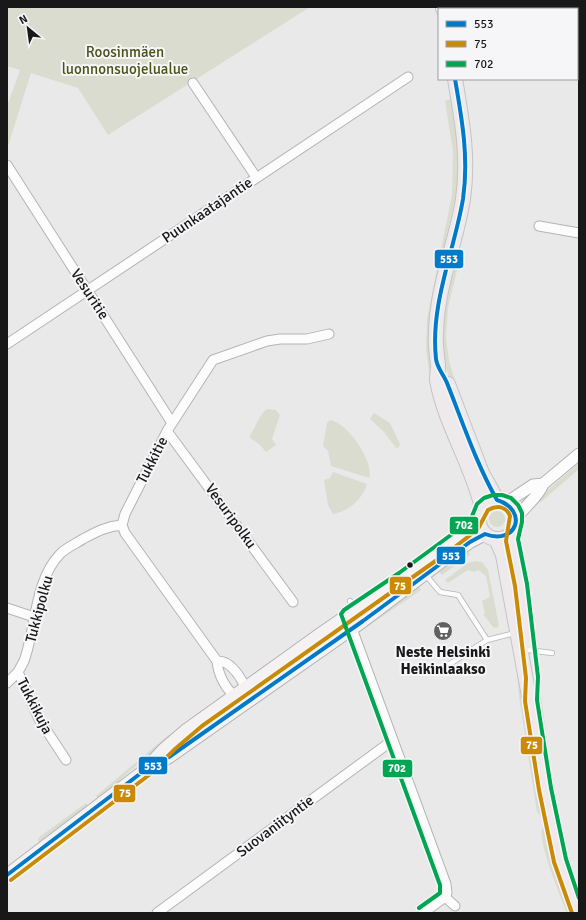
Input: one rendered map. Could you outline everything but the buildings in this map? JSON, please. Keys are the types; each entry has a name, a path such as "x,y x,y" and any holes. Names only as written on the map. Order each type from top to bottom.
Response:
{"main road":[{"path":"455,80 464,129 466,158 465,179 460,215 437,311 437,379 478,489 480,528 491,536 503,555 525,678 531,700 556,843 578,913"},
{"path":"145,770 168,745 246,687 354,612 470,542 491,536 502,538 511,533 516,526 517,518 515,511 502,502 482,473 445,377 438,366"},
{"path":"422,571 480,514 489,502 502,502"},
{"path":"511,533 521,585 532,678 531,700"},
{"path":"7,875 145,770 169,757 352,628 354,612"}],"street":[{"name":"Puunkaatajantie","path":"7,344 256,177 408,78"},
{"path":"194,83 256,177"},
{"name":"Vesuritie","path":"7,165 87,290 170,427"},
{"path":"539,226 579,233"},
{"name":"Tukkitie","path":"122,525 125,514 170,427 207,367 213,360 219,356 266,341 307,339 329,334"},
{"name":"Vesuripolku","path":"170,427 293,602"},
{"path":"517,518 524,508 539,493 542,484 579,454"},
{"path":"502,502 533,485 542,484"},
{"path":"122,525 125,533 217,661 217,669 226,688 234,696 248,702"},
{"name":"Tukkipolku","path":"7,683 18,672 29,649 34,617 44,582 50,568 59,555 68,547 103,528 122,525"},
{"path":"7,608 34,617"},
{"path":"352,628 446,884 447,893 444,897 423,913"},
{"path":"217,661 227,663 246,687 248,702"},
{"name":"Tukkikuja","path":"18,672 39,719 66,760"},
{"name":"Suovaniityntie","path":"157,913 392,740"},
{"path":"444,897 455,906"}],"lane":[{"path":"422,571 440,592 458,595 487,640"},
{"path":"445,667 487,640 517,633"},
{"path":"528,650 552,653"}],"green space":[{"name":"Roosinmäen luonnonsuojelualue","path":"7,7 310,7 108,135 78,88 31,73 7,149 7,106 20,70 7,66"},
{"path":"451,99 459,147 458,185 432,302 433,376 430,377 426,349 427,319 452,195 453,151 445,101"},
{"path":"458,250 462,250 448,308 446,337 449,361 461,401 451,383 445,365 443,346 445,307"},
{"path":"267,409 276,410 280,415 272,439 276,445 266,452 259,444 249,437 259,418"},
{"path":"374,413 390,423 400,444 399,447 396,448 384,432 370,419"},
{"path":"330,420 337,422 344,428 358,444 368,462 370,471 369,478 331,466 328,451 323,446 327,423"},
{"path":"579,463 579,469 541,502 535,501"},
{"path":"333,472 367,484 362,495 354,504 339,513 333,514 328,505 324,480 330,478"},
{"path":"494,511 500,511 505,516 503,525 500,527 494,527 489,522 489,516"},
{"path":"467,548 470,555 442,575 439,572"},
{"path":"476,561 482,562 488,570 499,626 496,628 493,627 483,614 485,613 482,601 490,597 486,576 478,570 474,572 468,570 448,583 445,580 468,563"},
{"path":"419,586 421,590 360,632 361,629"},
{"path":"516,661 542,817 537,812 519,696"},
{"path":"534,665 537,665 557,813 545,755"},
{"path":"181,727 98,799 96,796 166,737"},
{"path":"86,803 89,806 39,843 38,838"},
{"path":"543,827 553,863 571,913 567,913 550,868 543,842"}],"transit line":[{"name":"553","path":"7,875 145,770 169,757 363,621 470,542 485,534 496,536 505,535 511,531 515,525 516,518 513,511 507,505 497,500 489,486 436,359 436,318 444,278 459,219 465,184 464,139 455,80"},
{"name":"702","path":"419,908 440,893 440,885 341,614 344,610 399,573 470,521 477,504 484,498 493,495 502,495 511,498 518,505 522,513 522,522 518,539 527,584 538,677 537,700 551,788 566,859 579,898"},
{"name":"75","path":"11,880 149,775 175,749 202,726 451,550 478,529 488,510 495,507 501,507 504,508 510,516 506,541 515,586 526,678 525,701 539,790 554,862 572,913"}],"place":[{"name":"Neste Helsinki Heikinlaakso","path":"443,631"}]}
